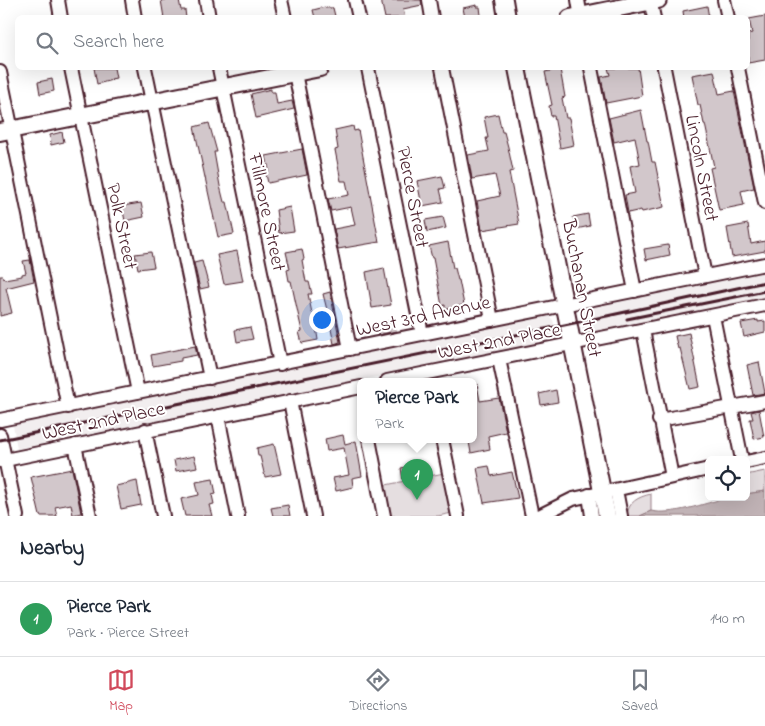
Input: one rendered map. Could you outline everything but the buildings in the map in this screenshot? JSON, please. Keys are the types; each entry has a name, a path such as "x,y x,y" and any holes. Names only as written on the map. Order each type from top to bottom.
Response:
{"main road":[{"path":"504,0 506,15"},
{"path":"577,13 653,5"},
{"path":"6,131 152,102 295,70"},
{"name":"Buchanan Street","path":"517,70 573,344 602,502"}],"street":[{"path":"58,0 60,15"},
{"path":"132,0 134,15"},
{"path":"206,0 208,15"},
{"path":"282,0 284,15"},
{"path":"355,0 358,15"},
{"path":"428,0 431,15"},
{"path":"724,0 727,15"},
{"name":"Polk Street","path":"71,70 138,392"},
{"path":"145,70 210,378"},
{"name":"Fillmore Street","path":"219,70 280,364"},
{"path":"295,70 350,349"},
{"name":"Pierce Street","path":"368,70 422,334"},
{"path":"442,70 492,320"},
{"path":"591,70 635,291"},
{"name":"Lincoln Street","path":"664,70 705,276"},
{"path":"738,70 765,203"},
{"path":"0,72 6,131 68,407"},
{"name":"West 3rd Avenue","path":"0,420 765,264"},
{"name":"West 2nd Place","path":"429,377 499,359 765,305"},
{"path":"713,316 741,456"},
{"path":"643,330 659,420 672,477"},
{"path":"499,359 532,516"},
{"name":"West 2nd Place","path":"3,461 290,401 357,391"},
{"path":"290,401 313,516"},
{"path":"659,420 765,401"},
{"path":"218,416 238,516"},
{"path":"145,430 163,516"},
{"path":"0,435 3,461 17,516"},
{"path":"370,443 384,516"},
{"path":"443,443 455,516"},
{"path":"75,445 90,516"},
{"path":"750,461 765,458"},
{"path":"539,516 570,500 602,502 672,477 705,470"},
{"path":"602,502 621,516"}],"shaded area":[{"path":"765,272 765,298 584,335 579,317 581,310"},
{"path":"544,317 550,317 553,320 557,337 555,341 371,378 357,378 357,381 17,449 13,425"},
{"path":"765,471 765,491 750,493 750,474"},
{"path":"444,473 452,513 438,516 387,516 381,486"},
{"path":"765,491 765,516 640,516 651,511 669,512 716,501 750,501 750,493"},
{"path":"651,494 651,511 640,516 627,516 629,507 634,501"}],"railway":[{"path":"0,440 579,322 765,282"},
{"path":"627,319 765,291"}],"place":[{"name":"Pierce Park","path":"417,500"}]}
